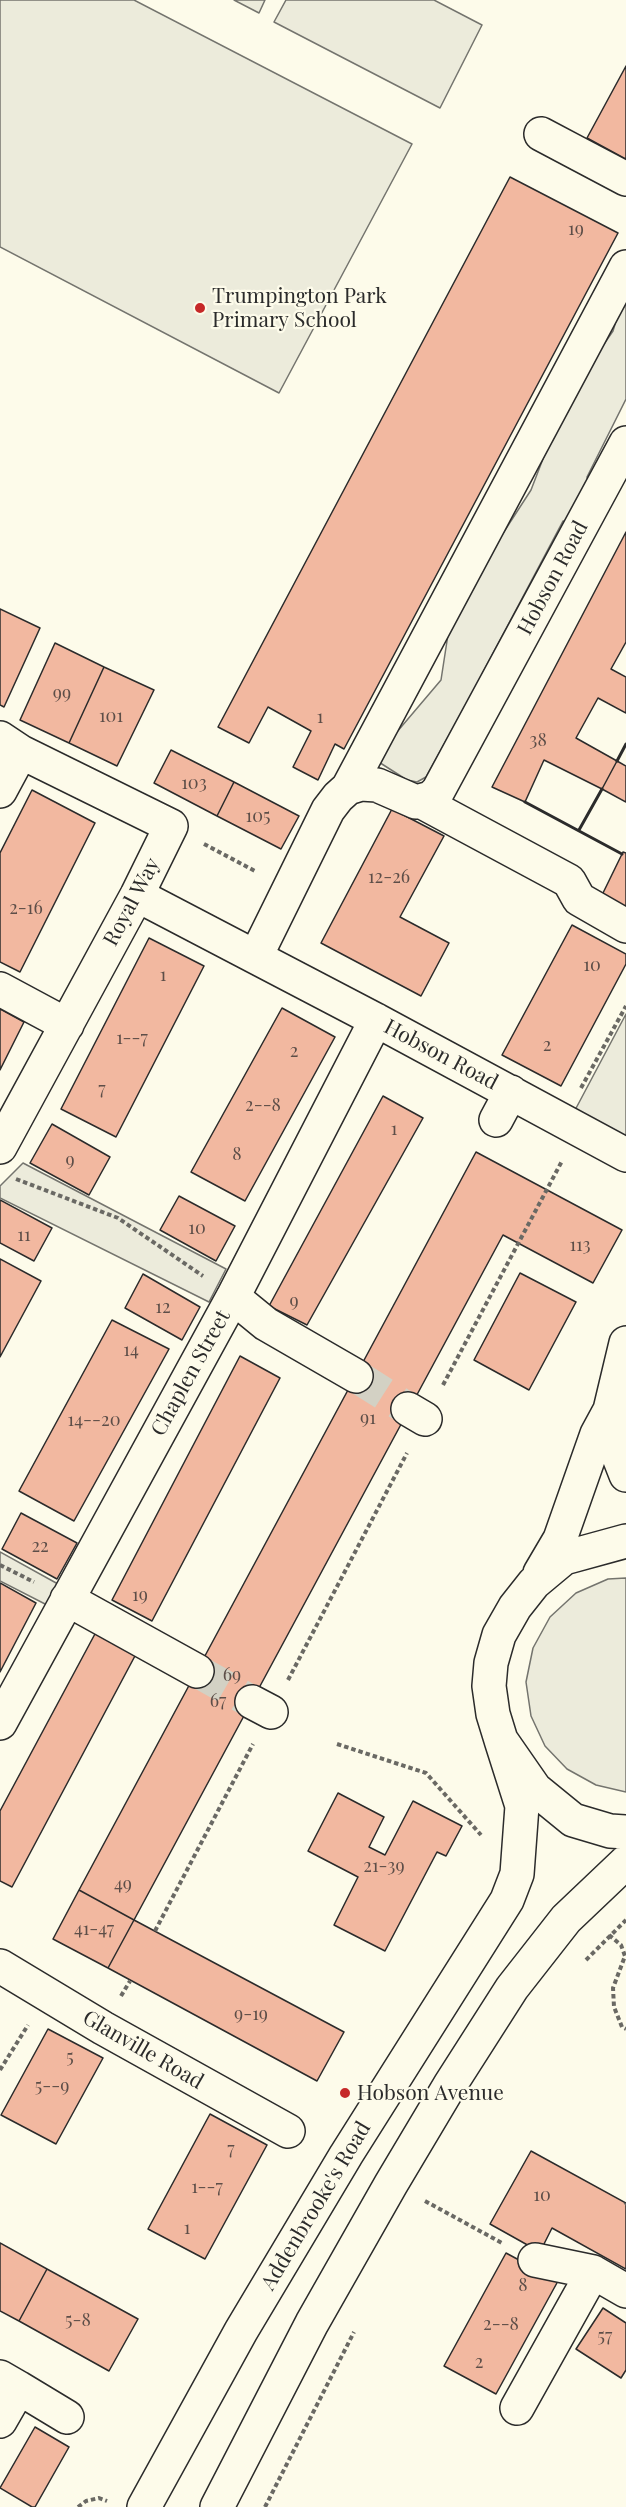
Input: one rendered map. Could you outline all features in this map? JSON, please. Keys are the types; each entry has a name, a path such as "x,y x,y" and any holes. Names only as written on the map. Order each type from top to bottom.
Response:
{"street":[{"path":"541,134 626,179"},
{"path":"256,956 328,810 348,788 626,267"},
{"name":"Hobson Road","path":"422,802 431,798 444,781 626,443"},
{"path":"0,791 11,745 171,826"},
{"path":"348,788 361,784 377,785 416,802 422,802 568,881 579,899 626,926"},
{"name":"Royal Way","path":"0,1147 137,895 171,826"},
{"name":"Hobson Road","path":"137,895 376,1020 504,1106 564,1120 626,1155"},
{"path":"0,989 67,1025"},
{"name":"Chaplen Street","path":"0,1723 233,1297 376,1020"},
{"path":"233,1297 266,1324 356,1376"},
{"path":"534,1583 560,1539 593,1443 610,1410 626,1344"},
{"path":"610,1410 615,1447 626,1474"},
{"path":"534,1583 564,1558 626,1542"},
{"name":"Addenbrooke's Road","path":"129,2505 241,2331 322,2194 507,1900 517,1874 522,1806 493,1714 489,1686 491,1663 500,1635 515,1607 534,1583"},
{"path":"67,1599 197,1671"},
{"path":"501,1740 535,1789 573,1820 610,1832 626,1832"},
{"path":"217,2507 318,2313 391,2184 512,1988 566,1919 626,1862"},
{"name":"Glanville Road","path":"0,1966 288,2131"},
{"path":"535,2260 593,2272 626,2291"},
{"path":"516,2408 593,2272"},
{"path":"0,2421 10,2383 67,2417"}],"path":[{"path":"171,826 289,889"},
{"path":"564,1120 626,1006"},
{"path":"11,1178 118,1218 233,1297"},
{"path":"155,1931 262,1707 416,1414 546,1190"},
{"path":"337,1744 426,1773 484,1838"},
{"path":"584,1961 626,1920"},
{"path":"609,1935 621,1945 625,1956 613,1988 614,2007 622,2027 626,2029"},
{"path":"0,2070 47,1994"},
{"path":"419,2210 430,2190"},
{"path":"424,2200 535,2260"},
{"path":"266,2507 355,2329"},
{"path":"78,2507 86,2501 99,2498 129,2505"}],"shaded area":[{"path":"0,0 134,0 412,144 279,393 0,247"},
{"path":"234,0 265,0 259,13"},
{"path":"286,0 434,0 482,25 440,108 274,22"},
{"path":"626,288 626,399 587,477 591,496 574,526 563,521 482,674 479,707 465,706 426,777 417,782 407,780 374,759 441,680 449,628 472,581 531,490 566,399 613,331"},
{"path":"626,1014 626,1142 574,1112"},
{"path":"23,1163 226,1269 209,1302 0,1198 0,1186"},
{"path":"0,1552 58,1584 47,1605 0,1581"},
{"path":"626,1578 626,1792 596,1785 567,1769 545,1746 531,1716 526,1682 533,1648 550,1617 576,1593 608,1579"}],"building":[{"path":"626,66 626,159 587,138"},
{"path":"510,177 618,233 344,749 335,744 318,780 293,767 311,731 268,707 249,743 218,727"},
{"path":"626,532 626,642 611,669 626,677 626,713 598,698 576,738 617,761 602,789 544,760 525,802 492,787"},
{"path":"0,609 40,628 4,707 0,705"},
{"path":"55,643 104,667 69,743 20,720"},
{"path":"104,667 154,690 117,766 69,743"},
{"path":"171,750 234,782 217,816 154,783"},
{"path":"617,761 626,766 626,802 602,789"},
{"path":"234,782 299,816 281,849 217,816"},
{"path":"32,790 95,823 20,972 0,962 0,853"},
{"path":"392,809 444,836 400,917 449,943 421,996 321,943"},
{"path":"623,852 626,853 626,909 602,895"},
{"path":"572,925 626,954 626,964 561,1086 502,1055"},
{"path":"149,938 204,966 116,1137 61,1109"},
{"path":"282,1008 335,1037 245,1201 191,1172"},
{"path":"0,1009 24,1022 0,1070"},
{"path":"383,1096 423,1118 307,1325 269,1306"},
{"path":"52,1124 110,1157 89,1195 30,1163"},
{"path":"476,1152 622,1230 593,1283 503,1235 134,1920 79,1890"},
{"path":"179,1196 235,1226 216,1261 160,1230"},
{"path":"0,1200 52,1228 34,1261 0,1243"},
{"path":"0,1259 41,1281 0,1357"},
{"path":"520,1273 576,1302 529,1390 474,1360"},
{"path":"143,1274 200,1307 182,1340 125,1308"},
{"path":"112,1320 169,1349 74,1521 19,1491"},
{"path":"240,1356 280,1378 152,1621 112,1600"},
{"path":"21,1513 77,1543 57,1579 2,1549"},
{"path":"0,1583 36,1603 0,1672"},
{"path":"96,1632 136,1654 12,1887 0,1881 0,1811"},
{"path":"338,1793 384,1817 369,1847 385,1855 413,1801 462,1826 446,1856 437,1852 385,1951 334,1925 358,1877 308,1851"},
{"path":"79,1890 134,1920 108,1968 53,1939"},
{"path":"134,1920 344,2032 317,2081 108,1968"},
{"path":"48,2029 103,2058 56,2144 1,2115"},
{"path":"210,2114 267,2145 205,2259 148,2229"},
{"path":"531,2151 626,2203 626,2269 552,2228 540,2252 490,2224"},
{"path":"0,2243 47,2269 19,2321 0,2311"},
{"path":"506,2253 558,2281 496,2394 444,2366"},
{"path":"47,2269 138,2319 109,2371 19,2321"},
{"path":"603,2308 626,2323 626,2370 621,2378 576,2349"},
{"path":"35,2427 69,2447 35,2507 32,2507 0,2488"}],"tunnel":[{"path":"356,1376 408,1409"},
{"path":"197,1671 252,1702"}],"wall":[{"path":"617,761 626,744"},
{"path":"579,830 602,789"},
{"path":"525,802 622,854"}],"place":[{"name":"Trumpington Park Primary School","path":"200,308"},
{"name":"Hobson Avenue","path":"345,2093"}]}
